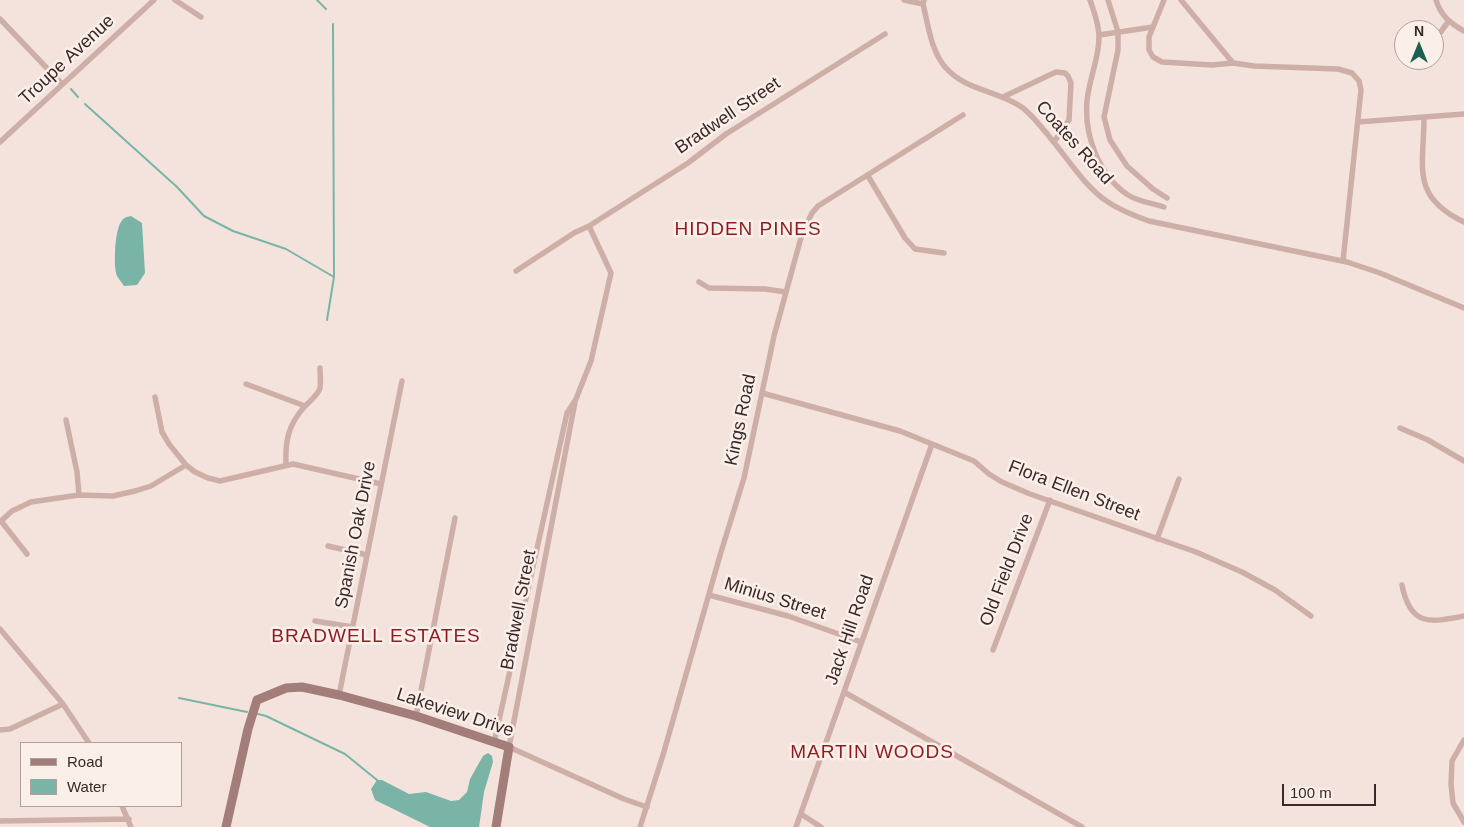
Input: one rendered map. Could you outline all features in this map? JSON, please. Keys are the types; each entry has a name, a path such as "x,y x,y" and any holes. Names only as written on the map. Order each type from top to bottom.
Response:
{"street":[{"name":"Troupe Avenue","path":"0,142 154,0"},
{"path":"175,0 201,17"},
{"path":"904,0 924,2"},
{"path":"1090,0 1099,35 1098,51 1087,101 1088,122 1094,148 1109,178 1128,195 1147,203 1164,207"},
{"path":"1108,0 1118,32 1118,50 1104,117 1110,140 1127,166 1153,189 1167,198"},
{"path":"1164,0 1149,37 1149,50 1153,57 1162,62 1233,63 1254,66 1338,69 1352,73 1359,81 1361,90 1343,262"},
{"path":"1181,0 1233,63"},
{"path":"1436,0 1440,11 1448,22 1464,31"},
{"name":"Coates Road","path":"924,2 928,26 937,53 945,68 956,77 978,89 1003,97 1025,109 1093,190 1106,201 1126,213 1149,221 1343,262 1380,273 1464,308"},
{"path":"0,19 62,84"},
{"path":"1444,27 1448,22"},
{"path":"1099,35 1153,28"},
{"name":"Bradwell Street","path":"516,271 688,163 726,134 885,34"},
{"path":"1003,97 1056,72 1060,71 1068,76 1071,83 1069,120 1054,142"},
{"path":"1358,122 1464,114"},
{"name":"Kings Road","path":"640,827 744,478 774,336 802,234 818,206 963,116"},
{"path":"1424,118 1422,177 1426,190 1444,212 1464,222"},
{"path":"868,176 905,238 914,249 944,253"},
{"name":"Bradwell Street","path":"494,743 567,413 585,379 596,346 611,273 589,226"},
{"path":"698,282 708,288 786,292"},
{"path":"286,465 285,446 287,437 291,427 305,406 317,394 320,388 320,368"},
{"name":"Spanish Oak Drive","path":"339,695 402,381"},
{"path":"246,384 305,406"},
{"name":"Flora Ellen Street","path":"762,393 900,431 974,460 989,474 1002,482 1196,552 1242,572 1275,590 1311,616"},
{"path":"155,397 162,432 168,444 186,465 195,472 220,481 293,464 381,484"},
{"name":"Bradwell Street","path":"496,827 508,747 576,399"},
{"path":"66,420 77,472 79,495"},
{"path":"1400,428 1428,440 1464,461"},
{"name":"Jack Hill Road","path":"796,827 932,444"},
{"path":"27,554 1,521 12,511 31,502 79,495 113,496 135,491 151,486 186,465"},
{"path":"1157,539 1179,479"},
{"name":"Old Field Drive","path":"993,650 1050,500"},
{"path":"416,716 456,518"},
{"path":"328,546 367,555"},
{"path":"1402,585 1407,604 1420,617 1428,620 1441,620 1464,616"},
{"name":"Minius Street","path":"709,595 788,616 861,642"},
{"path":"315,622 353,627"},
{"path":"0,629 63,704 88,742"},
{"name":"Lakeview Drive","path":"226,827 248,729 257,700 286,688 302,687 416,716 508,747 624,799 647,807"},
{"path":"844,692 1082,827"},
{"path":"0,730 10,729 63,704"},
{"path":"1464,740 1452,761 1451,784 1454,803 1464,822"},
{"path":"123,807 131,827"},
{"path":"801,814 821,827"},
{"path":"0,821 16,824 129,819"}],"water":[{"path":"131,216 142,223 145,273 137,285 124,286 116,271 116,240 122,221"},
{"path":"488,753 492,756 493,762 484,792 479,827 430,827 375,800 371,789 377,780 382,780 409,794 426,792 451,801 459,800 467,792 470,779 483,756"}],"waterway":[{"path":"317,0 326,9"},
{"path":"327,320 334,277 333,24"},
{"path":"71,89 78,97"},
{"path":"85,104 177,187 204,216 233,231 286,249 334,277"},
{"path":"179,698 247,712"},
{"path":"258,714 266,716 345,754 377,780"}],"district":[{"name":"HIDDEN PINES","path":"748,230"},
{"name":"BRADWELL ESTATES","path":"376,637"},
{"name":"MARTIN WOODS","path":"872,753"}]}
